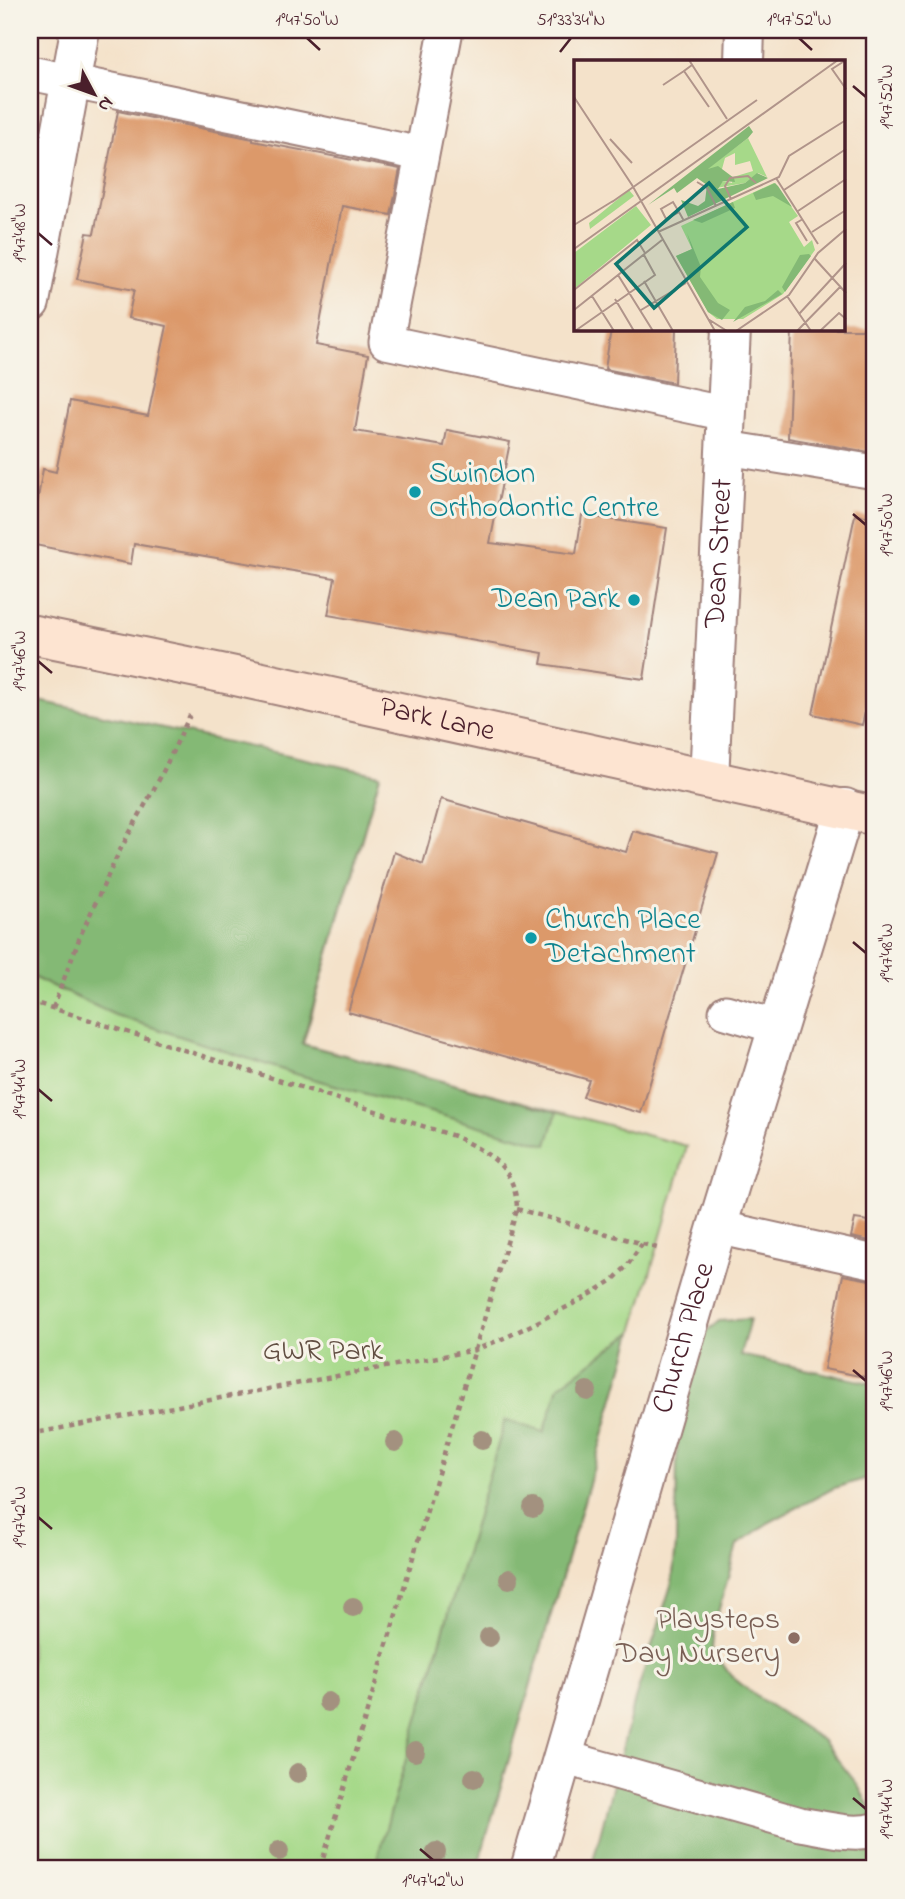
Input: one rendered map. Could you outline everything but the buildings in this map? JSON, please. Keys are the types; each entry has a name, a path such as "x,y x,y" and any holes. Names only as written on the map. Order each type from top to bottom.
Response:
{"main road":[{"name":"Park Lane","path":"30,634 860,812"}],"street":[{"path":"30,302 80,30"},
{"path":"744,60 745,30"},
{"name":"Dean Street","path":"709,779 731,331"},
{"name":"Church Place","path":"530,1869 778,1027 860,812"}],"lane":[{"path":"446,30 386,342 875,472"},
{"path":"30,73 421,154"},
{"path":"726,1012 778,1027"},
{"path":"712,1244 875,1262"},
{"path":"563,1757 800,1824 835,1830 875,1830"}],"path":[{"path":"53,1008 81,934 114,864 188,722 202,669"},
{"path":"30,1001 454,1136 484,1151 504,1168 516,1190 517,1209 320,1869"},
{"path":"517,1209 642,1244 712,1244"},
{"path":"30,1434 475,1350 583,1299 613,1280 627,1266 642,1244"}],"green space":[{"path":"30,699 380,775 302,1044 557,1112 547,1145 292,1073 115,1015 30,976"},
{"name":"GWR Park","path":"30,700 380,775 303,1044 687,1146 477,1869 30,1869"},
{"path":"750,1319 740,1355 875,1384 875,1476 834,1488 768,1523 737,1545 714,1627 712,1649 731,1676 822,1740 857,1784 875,1817 875,1869 591,1869 635,1699 672,1582 676,1545 677,1446 683,1376 706,1332 719,1321"},
{"path":"633,1332 477,1869 374,1869 505,1420 544,1432 559,1386"}],"place":[{"name":"Swindon Orthodontic Centre","path":"415,492"},
{"name":"Dean Park","path":"634,600"},
{"name":"Church Place Detachment","path":"531,938"},
{"name":"Playsteps Day Nursery","path":"794,1638"}]}
